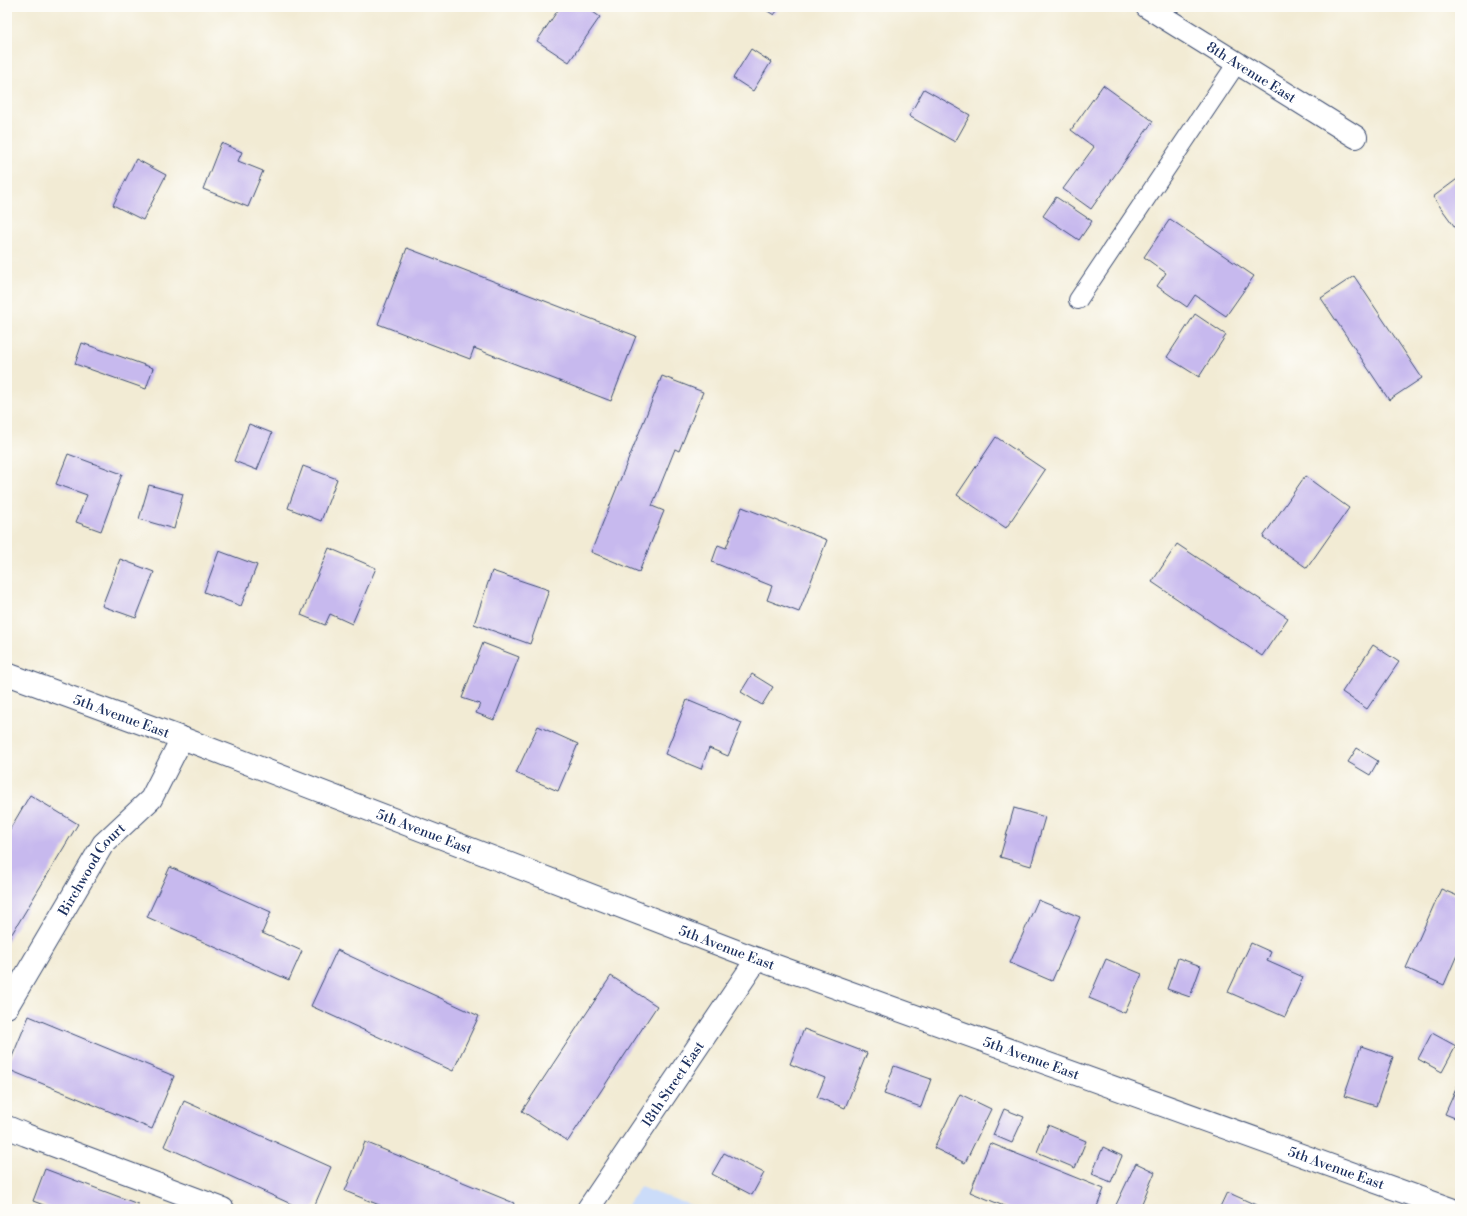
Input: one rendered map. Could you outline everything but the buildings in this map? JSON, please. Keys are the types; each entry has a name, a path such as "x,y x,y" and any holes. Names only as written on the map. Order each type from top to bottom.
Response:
{"street":[{"name":"8th Avenue East","path":"1147,7 1356,137"},
{"name":"5th Avenue East","path":"7,674 182,738 757,959 1451,1209"},
{"name":"Birchwood Court","path":"7,1007 103,844 151,799 182,738"},
{"name":"18th Street East","path":"588,1209 757,959"},
{"path":"7,1127 223,1209"}],"lane":[{"path":"1078,300 1237,63"}],"shaded area":[{"path":"640,1187 702,1209 625,1209"}]}
